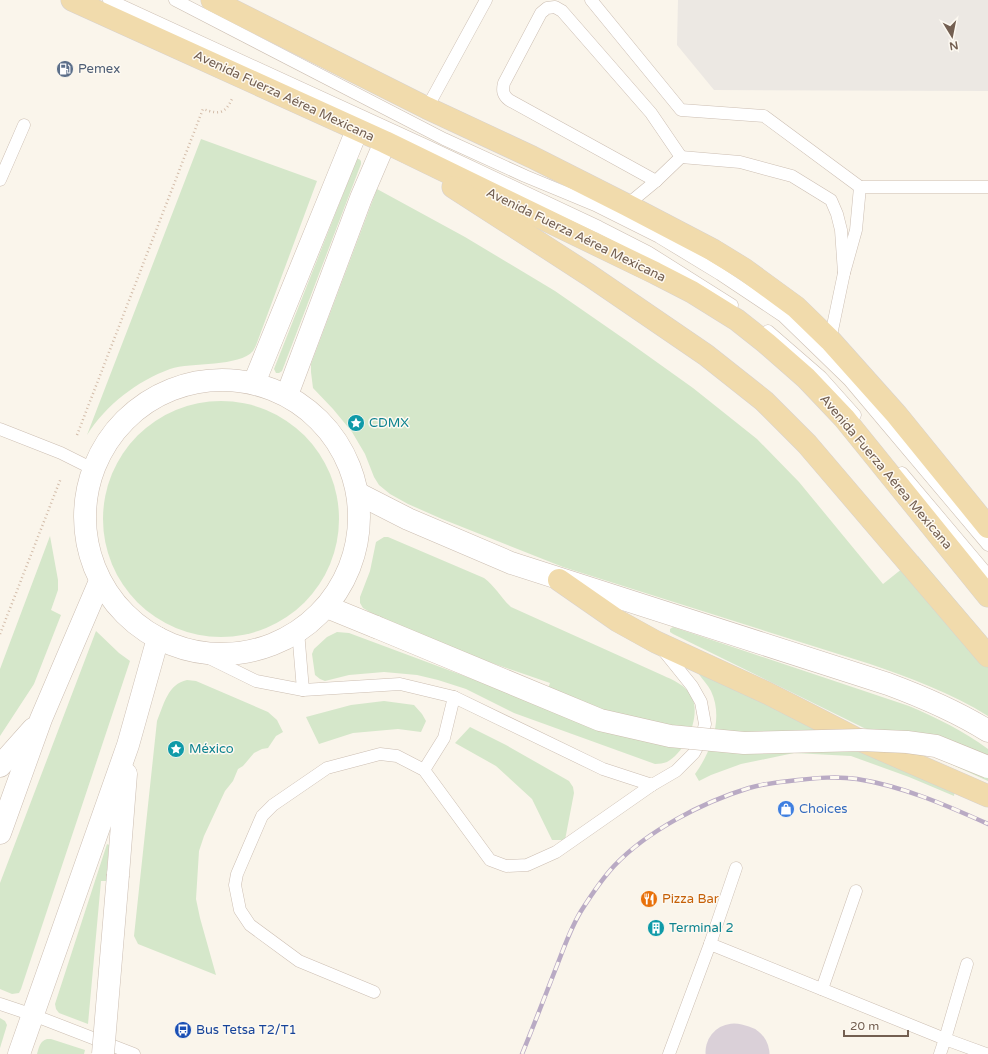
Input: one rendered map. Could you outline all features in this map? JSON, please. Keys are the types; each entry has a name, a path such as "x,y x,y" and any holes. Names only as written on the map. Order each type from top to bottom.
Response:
{"main road":[{"name":"Avenida Fuerza Aérea Mexicana","path":"72,0 385,142 655,273 692,292 737,320 806,378 844,418 988,596"},
{"path":"212,0 427,108 627,205 714,250 744,269 796,307 830,340 897,415 988,527"},
{"path":"385,142 589,274 706,355 764,401 807,444 988,656"},
{"path":"559,580 618,621 656,642 766,693 855,738 988,796"}],"street":[{"path":"254,383 357,130"},
{"path":"287,395 361,198 385,142"},
{"path":"214,379 254,383 287,395 314,414 335,437 350,464 359,494 360,523 355,553 345,580 326,607 298,631 274,644 248,651 222,654 195,651 158,638 135,623 115,604 100,581 87,545 84,506 93,469 112,434 140,406 175,387 214,379"},
{"path":"359,494 408,519 510,563 559,580 669,613 888,684 931,700 967,718 988,731"},
{"path":"0,833 42,719 100,581"},
{"path":"326,607 376,626 600,720 670,736 744,743 862,740 907,742 936,746 988,767"},
{"path":"19,1054 128,745 158,638"},
{"path":"0,766 42,719"},
{"path":"108,1051 118,875 128,745"}],"lane":[{"path":"109,0 429,146 599,227 648,252 710,290 752,318 822,377 848,406 988,575"},
{"path":"176,0 444,139 525,176 595,205 659,237 720,274 783,316 849,380 988,545"},
{"path":"427,108 486,0"},
{"path":"591,0 681,110 764,116 860,187 988,187"},
{"path":"656,181 504,96 504,83 541,13 547,8 555,7 562,11 651,113 681,157"},
{"path":"0,180 24,125"},
{"path":"627,205 656,181 681,157 740,162 792,176 831,200 837,214 841,230 844,273"},
{"path":"830,340 844,273 856,230 860,187"},
{"path":"0,429 61,453 93,469"},
{"path":"298,631 303,690"},
{"path":"374,992 299,961 250,925 240,910 235,885 237,874 262,816 273,805 327,768 380,754 397,756 424,770 490,860 506,866 527,864 556,852 652,785 676,771 694,753 701,740 705,724 701,702 692,686 656,642"},
{"path":"195,651 256,681 303,690 400,684 454,697 603,769 652,785"},
{"path":"424,770 444,738 454,697"},
{"path":"669,1054 710,944 736,868"},
{"path":"822,989 856,890"},
{"path":"710,944 945,1039 986,1054"},
{"path":"940,1054 968,964"},
{"path":"0,1004 33,1015 108,1051 134,1054"}],"path":[{"path":"77,436 202,108 212,112 221,112 226,110 242,76"},
{"path":"0,634 61,478"}],"shaded area":[{"path":"678,0 988,0 988,91 714,90 677,45"}],"green space":[{"path":"201,139 317,181 257,343 253,351 247,356 238,360 179,367 170,369 146,380 123,395 113,404 103,414 87,435"},
{"path":"357,159 361,161 361,164 282,371 276,373 274,369"},
{"path":"377,189 465,237 555,291 693,388 757,439 799,482 883,584 918,556 988,639 988,716 945,693 870,664 563,567 408,504 390,494 379,485 374,477 365,454 352,432 313,388 311,372 311,364"},
{"path":"221,401 244,403 277,415 296,428 312,444 325,463 334,485 337,496 339,519 337,542 325,575 312,594 296,610 277,623 255,632 244,635 221,637 198,635 165,623 146,610 130,594 117,575 108,553 105,542 103,519 105,496 117,463 130,444 146,428 165,415 187,406 198,403"},
{"path":"50,536 58,580 58,590 51,610 61,615 34,684 0,736 0,669"},
{"path":"384,537 388,537 484,578 511,607 679,683 692,697 694,705 695,714 686,742 674,757 667,762 655,764 514,713 466,689 438,680 417,675 384,672 349,675 325,681 320,679 315,675 312,654 314,649 327,637 337,632 349,633 542,705 550,683 489,662 380,618 363,608 360,603 360,597 370,571 376,542"},
{"path":"673,627 909,706 940,720 969,736 988,749 988,781 891,737 864,728 673,634 670,632 670,629"},
{"path":"96,631 119,653 130,661 21,989 19,993 12,994 0,989 0,883"},
{"path":"698,673 955,789 954,796 909,777 851,756 794,753 741,764 699,781 695,774 711,745 716,723 716,712 715,701 711,691"},
{"path":"187,680 196,681 268,712 277,720 283,732 276,736 268,748 254,753 243,766 238,769 233,781 225,791 204,836 199,851 196,899 216,975 138,944 134,936 157,721 171,690 181,682"},
{"path":"384,701 414,705 426,721 421,732 398,729 353,733 319,744 306,717 351,705"},
{"path":"470,727 506,745 569,781 573,787 574,793 565,840 552,840 532,799 496,766 455,743"},
{"path":"107,844 109,845 106,881 101,881 88,1024 59,1013 55,1004"},
{"path":"0,1018 5,1021 7,1025 0,1048"},
{"path":"47,1039 85,1050 84,1054 37,1054 41,1043"}],"taxiway":[{"path":"734,1052 741,1054"}],"railway":[{"path":"522,1054 571,930 579,915 605,876 627,853 643,841 677,819 713,801 749,788 780,782 827,778 857,779 907,791 940,803 988,824"}],"place":[{"name":"Pemex","path":"65,69"},
{"name":"CDMX","path":"356,423"},
{"name":"México","path":"176,749"},
{"name":"Choices","path":"786,809"},
{"name":"Pizza Bar","path":"649,899"},
{"name":"Terminal 2","path":"656,928"},
{"name":"Bus Tetsa T2/T1","path":"183,1030"}]}
